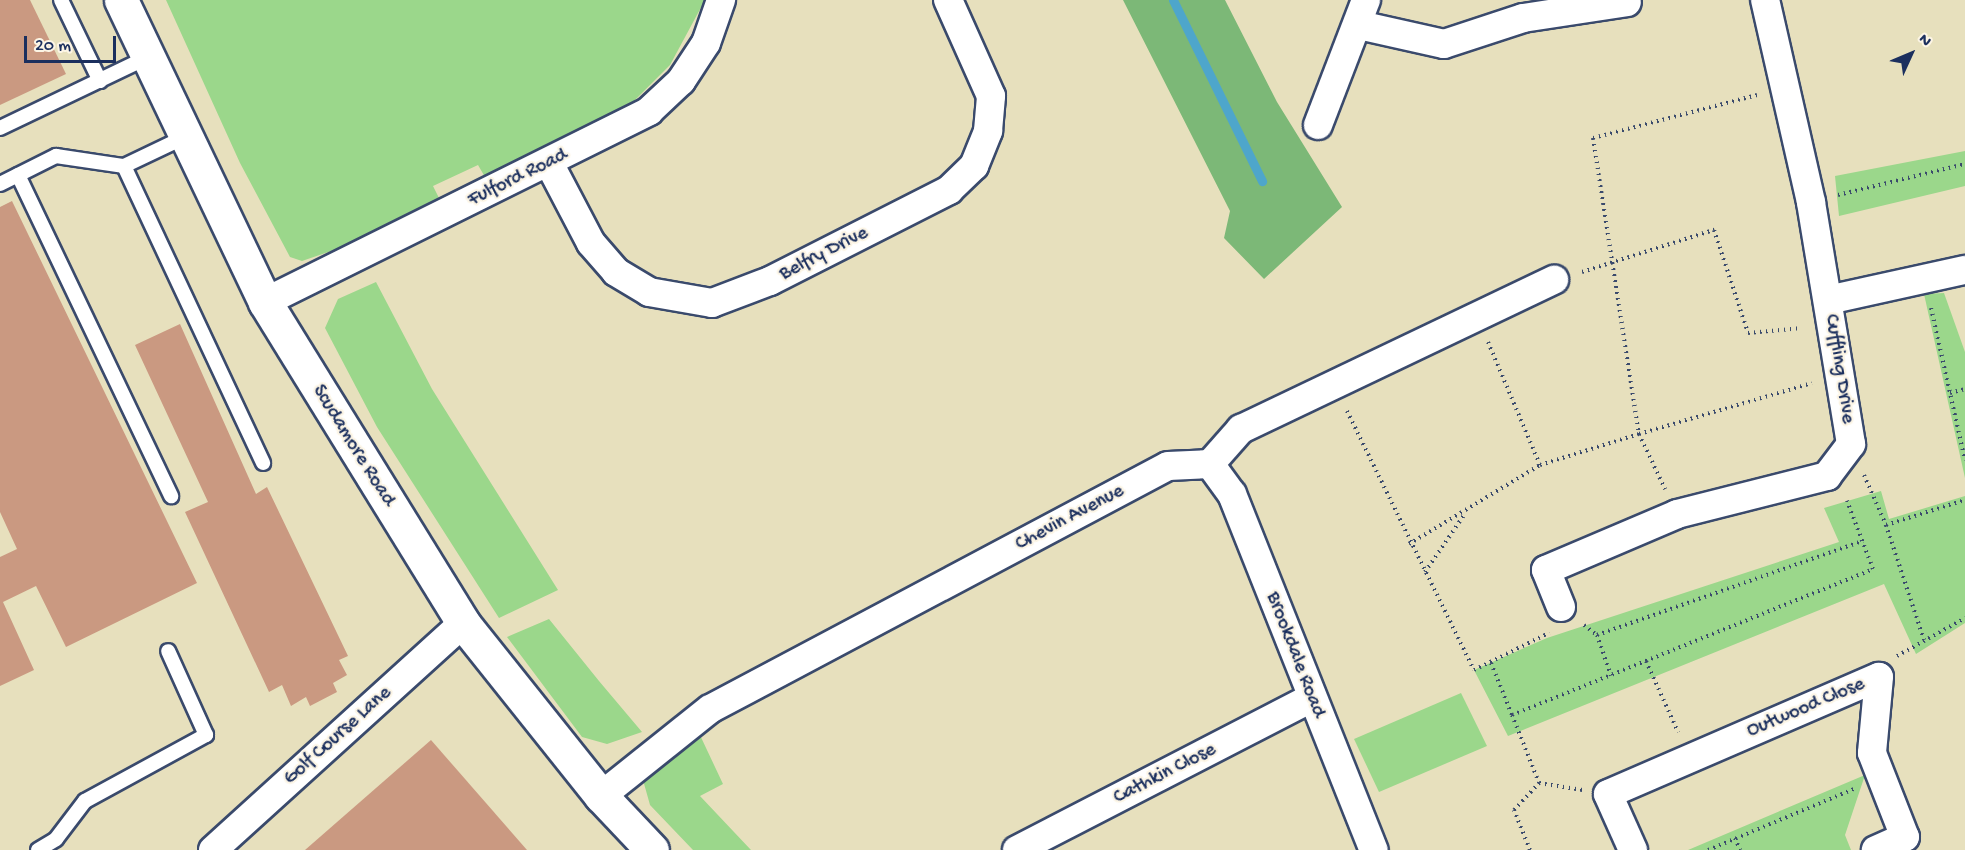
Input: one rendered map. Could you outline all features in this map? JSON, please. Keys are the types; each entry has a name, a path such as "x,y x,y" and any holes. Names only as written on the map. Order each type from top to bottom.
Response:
{"street":[{"name":"Scudamore Road","path":"121,0 265,302 463,623 601,796 652,850"},
{"name":"Fulford Road","path":"265,302 549,163 649,111 681,81 706,43 721,0"},
{"name":"Belfry Drive","path":"549,163 591,243 616,272 650,292 712,303 770,281 949,190 974,166 988,131 991,96 948,0"},
{"name":"Cuffling Drive","path":"1561,607 1546,570 1677,514 1827,476 1847,449 1842,374 1811,202 1764,0"},
{"path":"1318,125 1362,13 1443,44 1524,18 1627,2"},
{"path":"1830,313 1925,279 1965,270"},
{"path":"1210,464 1241,429 1334,383 1478,319 1554,280"},
{"name":"Brookdale Road","path":"1210,464 1232,494 1374,850"},
{"name":"Chevin Avenue","path":"601,796 710,709 1168,466 1210,464"},
{"name":"Golf Course Lane","path":"213,850 463,623"},
{"name":"Outwood Close","path":"1608,794 1879,677 1872,753 1905,837 1876,850"},
{"name":"Cathkin Close","path":"1017,850 1312,698"},
{"path":"1608,794 1633,850"}],"lane":[{"path":"61,0 100,81"},
{"path":"0,128 148,57"},
{"path":"0,183 56,156 124,166 187,136"},
{"path":"124,166 263,463"},
{"path":"18,175 171,496"},
{"path":"38,850 56,839 85,801 206,735 168,651"}],"path":[{"path":"1677,514 1639,434 1609,264 1593,138 1783,88"},
{"path":"1811,202 1965,164"},
{"path":"1554,280 1714,230 1748,333 1830,313"},
{"path":"1925,279 1965,460"},
{"path":"1478,319 1540,465"},
{"path":"1409,544 1465,515 1540,465 1842,374"},
{"path":"1334,383 1409,544 1473,670 1547,638 1561,607 1597,636 1611,676"},
{"path":"1950,393 1965,389"},
{"path":"1847,449 1876,492 1924,639"},
{"path":"1886,525 1965,500"},
{"path":"1512,716 1873,569 1847,501"},
{"path":"1425,572 1465,515"},
{"path":"1597,636 1863,541"},
{"path":"1879,677 1894,658 1924,639 1965,618"},
{"path":"1646,661 1691,758"},
{"path":"1491,663 1539,783"},
{"path":"1708,850 1883,782"},
{"path":"1539,783 1608,794"},
{"path":"1530,850 1514,810 1539,783"},
{"path":"1735,838 1740,850"}],"green space":[{"path":"166,0 705,0 670,65 632,103 485,177 478,165 433,186 439,198 337,249 302,261 290,257 240,163"},
{"path":"1123,0 1225,0 1277,102 1342,207 1264,279 1224,238 1230,211"},
{"path":"1965,151 1965,186 1839,216 1835,176"},
{"path":"376,282 432,389 558,590 499,618 377,427 325,328 338,299"},
{"path":"1944,293 1965,352 1965,478 1924,294"},
{"path":"1881,491 1889,519 1965,496 1965,623 1916,654 1884,584 1508,736 1474,670 1547,638 1839,542 1824,508"},
{"path":"549,619 642,732 607,744 582,737 507,637"},
{"path":"1461,693 1487,746 1379,792 1354,739"},
{"path":"699,733 723,784 700,796 751,850 693,850 650,805 643,780"},
{"path":"1865,775 1845,835 1851,850 1688,850"}],"building":[{"path":"0,0 30,0 66,74 0,105"},
{"path":"12,201 197,583 66,647 36,586 3,602 34,670 0,686 0,557 17,549 0,512 0,207"},
{"path":"180,324 256,494 267,487 348,656 339,660 347,675 333,683 337,692 310,706 306,697 291,706 282,685 269,692 185,512 208,502 135,345"},
{"path":"431,740 527,850 305,850"}],"waterway":[{"path":"1173,0 1262,181"}]}
